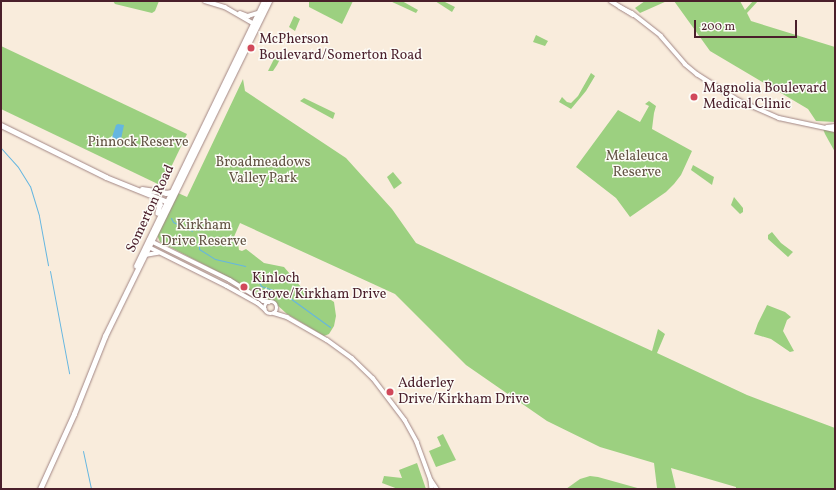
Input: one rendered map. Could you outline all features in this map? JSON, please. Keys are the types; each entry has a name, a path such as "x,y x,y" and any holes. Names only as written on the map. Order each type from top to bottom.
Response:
{"main road":[{"name":"Somerton Road","path":"40,489 74,414 113,319 150,238 201,139 255,24 258,13 264,1"},
{"name":"Somerton Road","path":"150,238 167,208 171,192 235,61 269,1"},
{"path":"1,125 130,187 168,202"},
{"path":"130,187 162,193 171,192"},
{"path":"150,238 160,206 159,200 153,196"},
{"name":"Somerton Road","path":"113,319 145,255 147,246"}],"street":[{"path":"205,1 248,16 258,13"},
{"path":"611,1 661,36 685,64 697,74 738,100 779,118 835,130"},
{"path":"233,11 255,24"},
{"path":"235,61 249,27 247,20"},
{"path":"824,127 835,126"},
{"name":"Somerton Road","path":"158,244 156,236 167,208"},
{"path":"150,238 158,244 230,280 263,301 274,303 287,317 341,350 363,368 395,405 413,434 431,480 437,489"},
{"path":"147,246 258,303 269,313 287,317"},
{"path":"145,255 151,253 161,253"},
{"path":"227,286 230,280"},
{"path":"265,309 265,306 269,302"},
{"path":"274,313 277,307"},
{"path":"431,480 432,489"}],"green space":[{"path":"113,1 159,1 155,11 152,13 115,4"},
{"path":"309,1 353,1 342,24 309,7"},
{"path":"390,1 402,1 418,10 416,13"},
{"path":"435,1 443,1 455,7 452,12"},
{"path":"645,1 667,1 640,13 635,8"},
{"path":"674,1 740,1 745,10 753,1 758,1 747,13 751,21 835,47 835,122 816,121 808,109 710,51"},
{"path":"294,16 300,19 295,31 289,27"},
{"path":"536,35 548,41 545,46 533,42"},
{"name":"Pinnock Reserve","path":"1,46 187,134 162,186 1,109"},
{"path":"275,57 280,59 273,71 268,71"},
{"path":"591,73 595,76 586,91 571,109 559,102 562,97 567,102 571,103 578,96"},
{"name":"Broadmeadows Valley Park","path":"243,79 245,91 346,158 392,209 416,243 652,351 658,329 665,334 657,353 747,395 835,428 835,489 736,489 736,487 671,468 676,489 657,488 654,463 600,447 547,421 466,365 395,294 240,223 233,239 238,243 239,250 242,251 246,249 264,263 284,267 307,294 316,298 331,300 334,302 336,316 334,326 329,334 324,336 287,314 274,302 262,299 230,278 160,242 157,235 178,193 187,197"},
{"path":"304,98 335,113 333,119 300,101"},
{"name":"Melaleuca Reserve","path":"649,101 656,106 652,129 692,151 681,175 674,184 666,192 630,217 616,198 576,167 618,110 640,122 649,106 645,104"},
{"path":"823,129 835,132 835,152 825,134"},
{"path":"693,165 714,177 712,185 691,170"},
{"path":"393,172 402,183 394,189 387,177"},
{"path":"734,197 743,208 743,212 740,214 731,205"},
{"path":"772,232 781,243 793,252 788,257 768,239 768,235"},
{"path":"767,305 785,312 791,317 787,320 783,331 794,351 790,352 771,339 754,334"},
{"path":"443,434 456,460 436,467 429,451 441,446 437,437"},
{"path":"417,463 426,489 398,489 382,483 384,476 402,478 399,470"},
{"path":"590,476 641,489 566,489 580,479"}],"water":[{"path":"116,125 124,125 120,144 114,141 112,137"}],"waterway":[{"path":"1,148 18,167 30,186 39,216 48,265"},
{"path":"171,218 173,222 192,231"},
{"path":"198,230 199,226"},
{"path":"199,243 199,249 215,259 245,266"},
{"path":"50,271 69,373"},
{"path":"258,280 261,286 283,293 330,327"},
{"path":"83,451 91,489"},
{"path":"797,489 815,489"}],"place":[{"name":"McPherson Boulevard/Somerton Road","path":"251,48"},
{"name":"Magnolia Boulevard Medical Clinic","path":"694,97"},
{"name":"Kinloch Grove/Kirkham Drive","path":"244,287"},
{"name":"Adderley Drive/Kirkham Drive","path":"390,392"}],"park label":[{"name":"Kirkham Drive Reserve","path":"204,234"}]}
